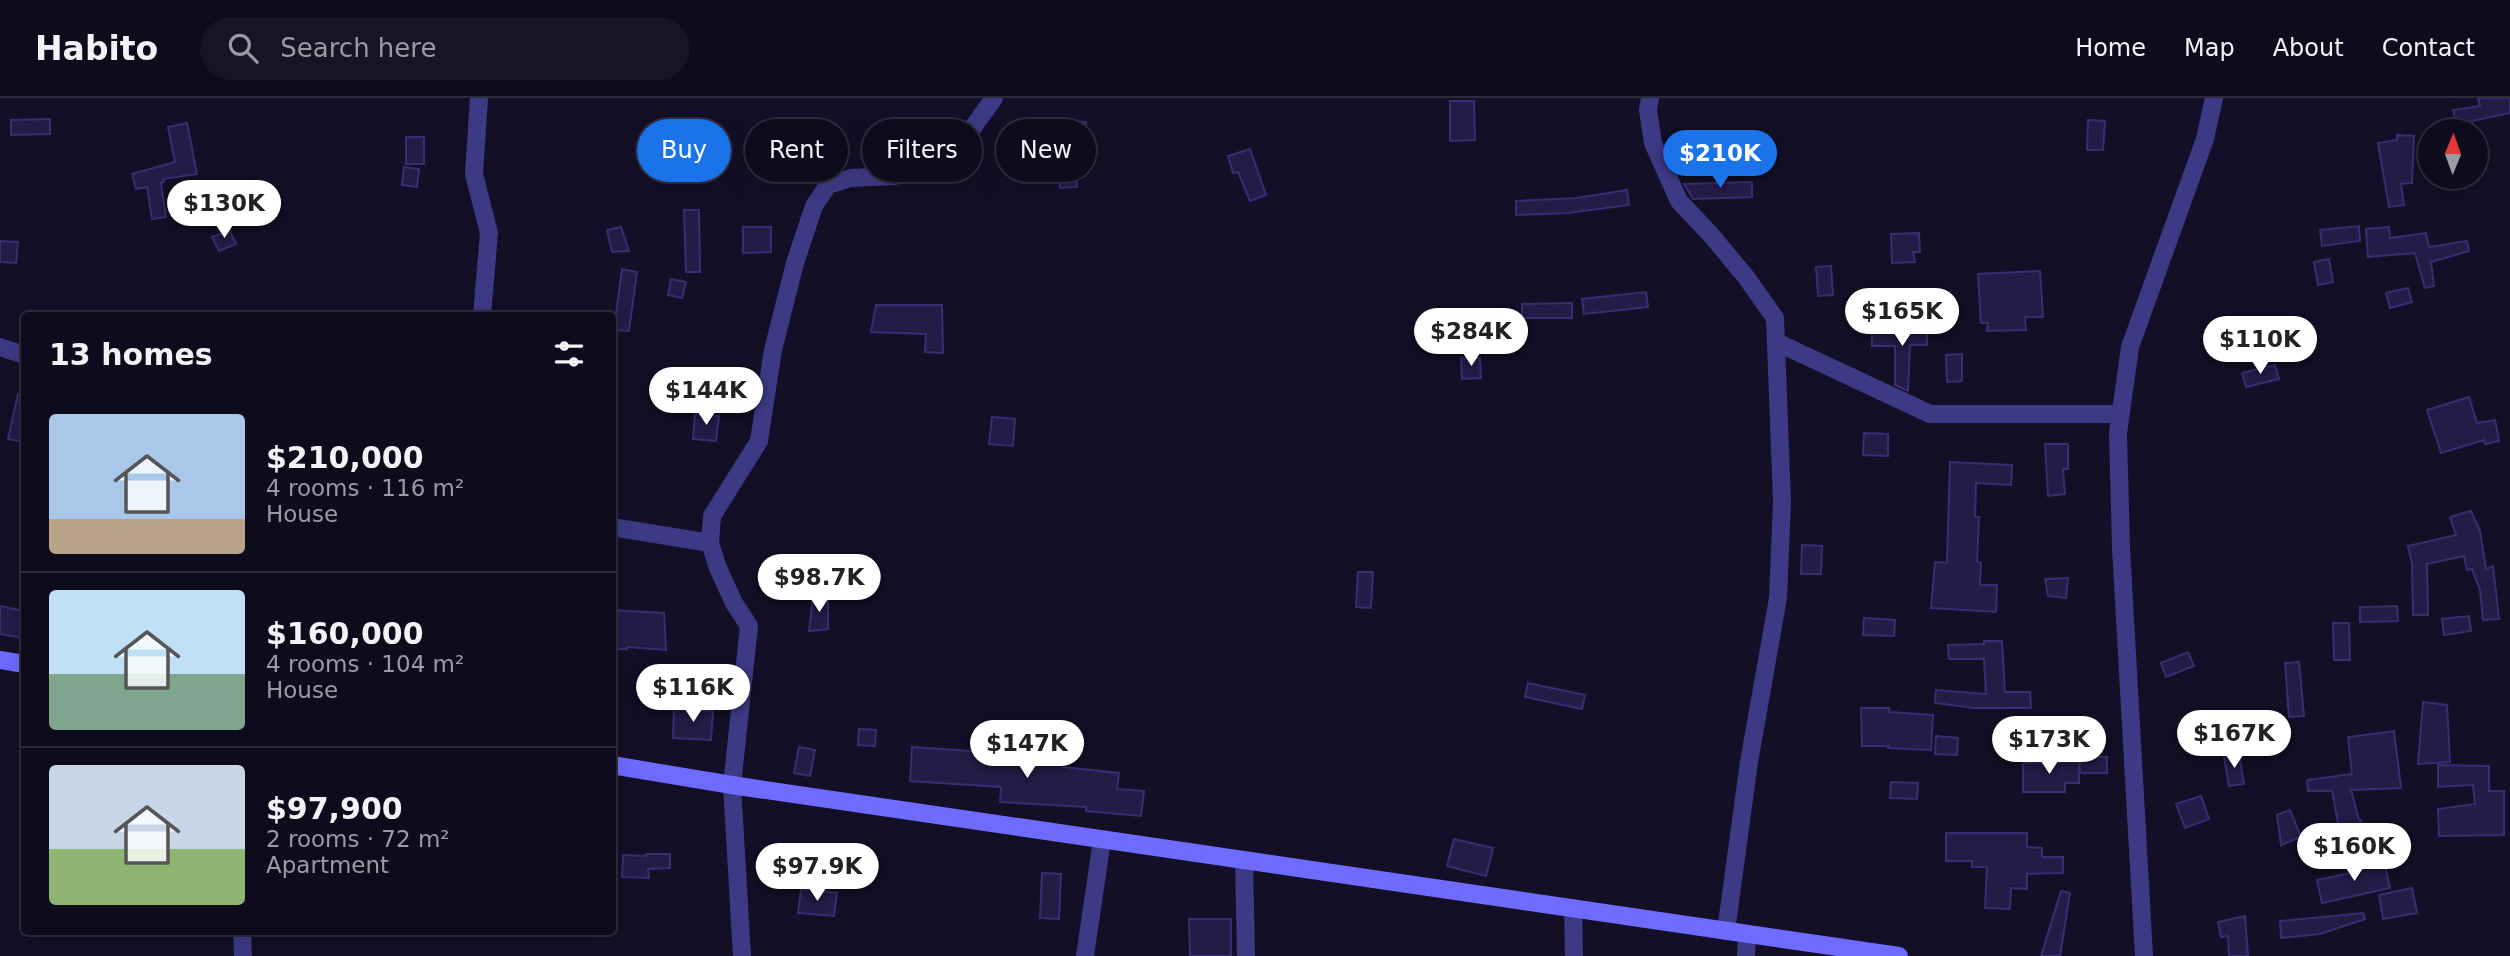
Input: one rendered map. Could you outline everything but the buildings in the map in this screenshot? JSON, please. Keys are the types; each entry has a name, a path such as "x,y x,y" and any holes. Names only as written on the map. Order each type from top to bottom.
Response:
{"street":[{"path":"479,98 474,174 489,233 482,312"},
{"path":"742,956 732,785 748,625 734,603 718,568 710,543 712,516 759,441 773,350 795,264 814,206 828,186 851,178 894,176 921,170 969,133 994,98"},
{"path":"1650,98 1648,110 1653,143 1679,201 1746,276 1775,318 1782,502 1778,598 1749,762 1726,931"},
{"path":"2144,956 2118,433 2130,347 2205,139 2214,98"},
{"path":"1776,342 1930,414 2121,414"},
{"path":"0,347 21,354"},
{"path":"616,528 710,543"},
{"path":"0,660 21,664"},
{"path":"616,766 732,785 1899,956"},
{"path":"1085,956 1102,839"},
{"path":"1244,860 1246,956"},
{"path":"1573,908 1574,956"},
{"path":"1746,934 1746,956"},
{"path":"242,935 243,956"}]}
